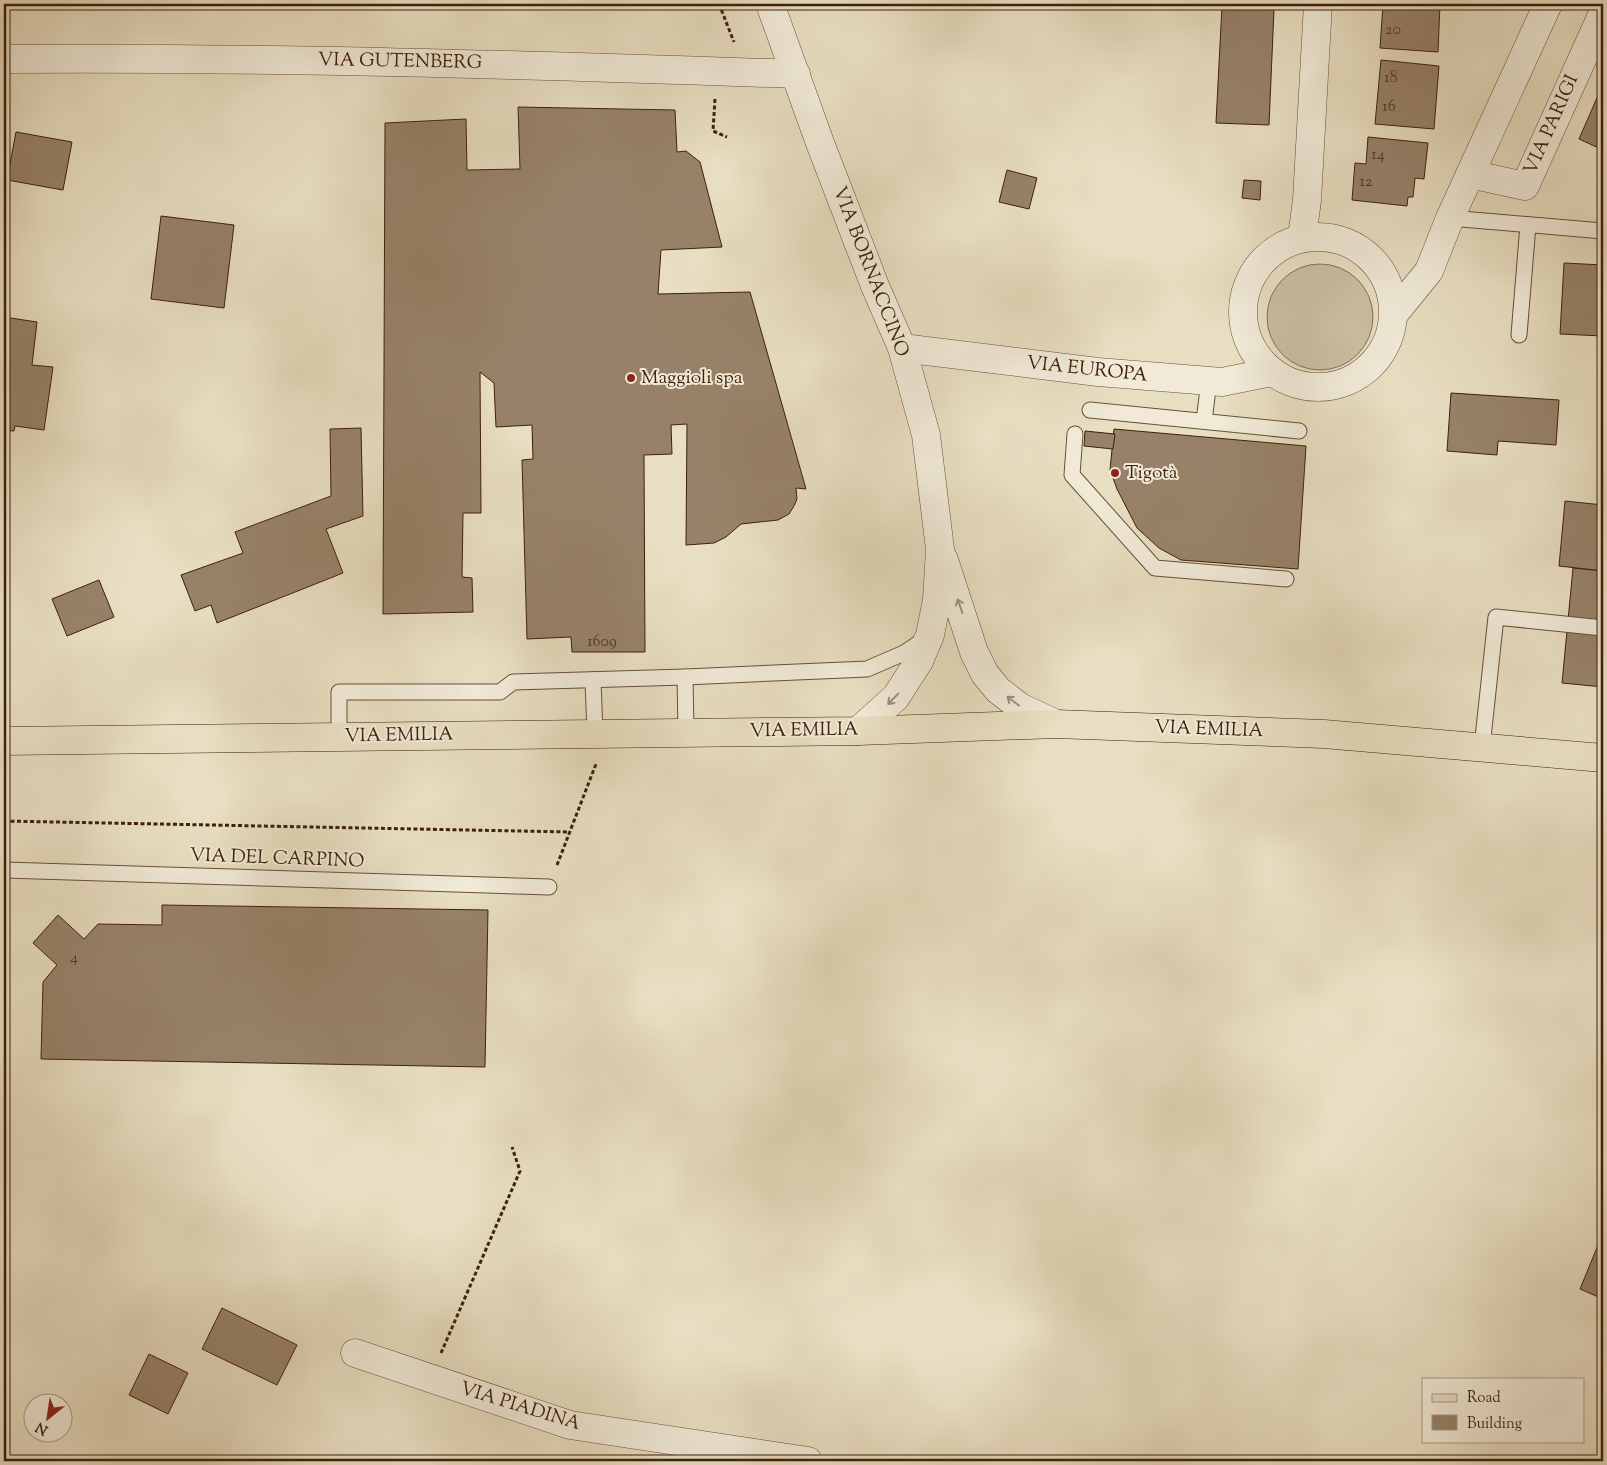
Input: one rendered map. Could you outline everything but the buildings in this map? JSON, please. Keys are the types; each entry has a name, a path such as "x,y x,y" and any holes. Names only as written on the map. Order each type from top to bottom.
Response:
{"main road":[{"name":"VIA EMILIA","path":"4,741 686,733 1056,724 1324,734 1603,758"}],"street":[{"name":"VIA BORNACCINO","path":"770,4 864,257 902,348 926,435 940,549 937,600 930,635 919,661 896,698 858,730"},
{"path":"1302,238 1307,200 1318,4"},
{"path":"1394,314 1428,271 1450,218 1548,4"},
{"name":"VIA PARIGI","path":"1470,174 1524,186 1603,13"},
{"name":"VIA GUTENBERG","path":"4,59 145,58 492,64 796,74"},
{"path":"1326,237 1352,244 1373,260 1386,281 1392,297 1394,314 1390,336 1383,352 1366,371 1342,384 1322,388 1296,384 1272,372 1262,362 1248,340 1242,314 1244,297 1254,273 1278,248 1302,238 1326,237"},
{"name":"VIA EUROPA","path":"902,348 1098,372 1222,382 1272,372"},
{"name":"VIA BORNACCINO","path":"940,549 974,652 984,674 998,690 1020,707 1056,724"},
{"name":"VIA PIADINA","path":"355,1353 570,1426 808,1461"}],"lane":[{"path":"1450,218 1603,231"},
{"path":"1519,335 1528,225"},
{"path":"1204,421 1209,381"},
{"path":"1090,410 1299,431"},
{"path":"1075,434 1072,475 1154,568 1286,579"},
{"path":"1482,747 1496,617 1603,628"},
{"path":"339,737 339,692 500,692 513,682 867,669 904,653 930,635"},
{"path":"684,677 686,733"},
{"path":"593,680 596,734"},
{"name":"VIA DEL CARPINO","path":"4,870 549,887"}],"path":[{"path":"325,4 339,4"},
{"path":"719,4 735,46"},
{"path":"715,100 713,131 727,137"},
{"path":"549,887 597,761"},
{"path":"4,821 570,832"},
{"path":"433,1380 445,1341 520,1171 512,1147"}],"shaded area":[{"path":"1320,264 1340,268 1357,280 1369,297 1373,317 1369,337 1357,354 1340,366 1320,370 1300,366 1283,354 1271,337 1267,317 1271,297 1283,280 1300,268"}],"place":[{"name":"Maggioli spa","path":"631,378"},
{"name":"Tigotà","path":"1115,473"}]}
